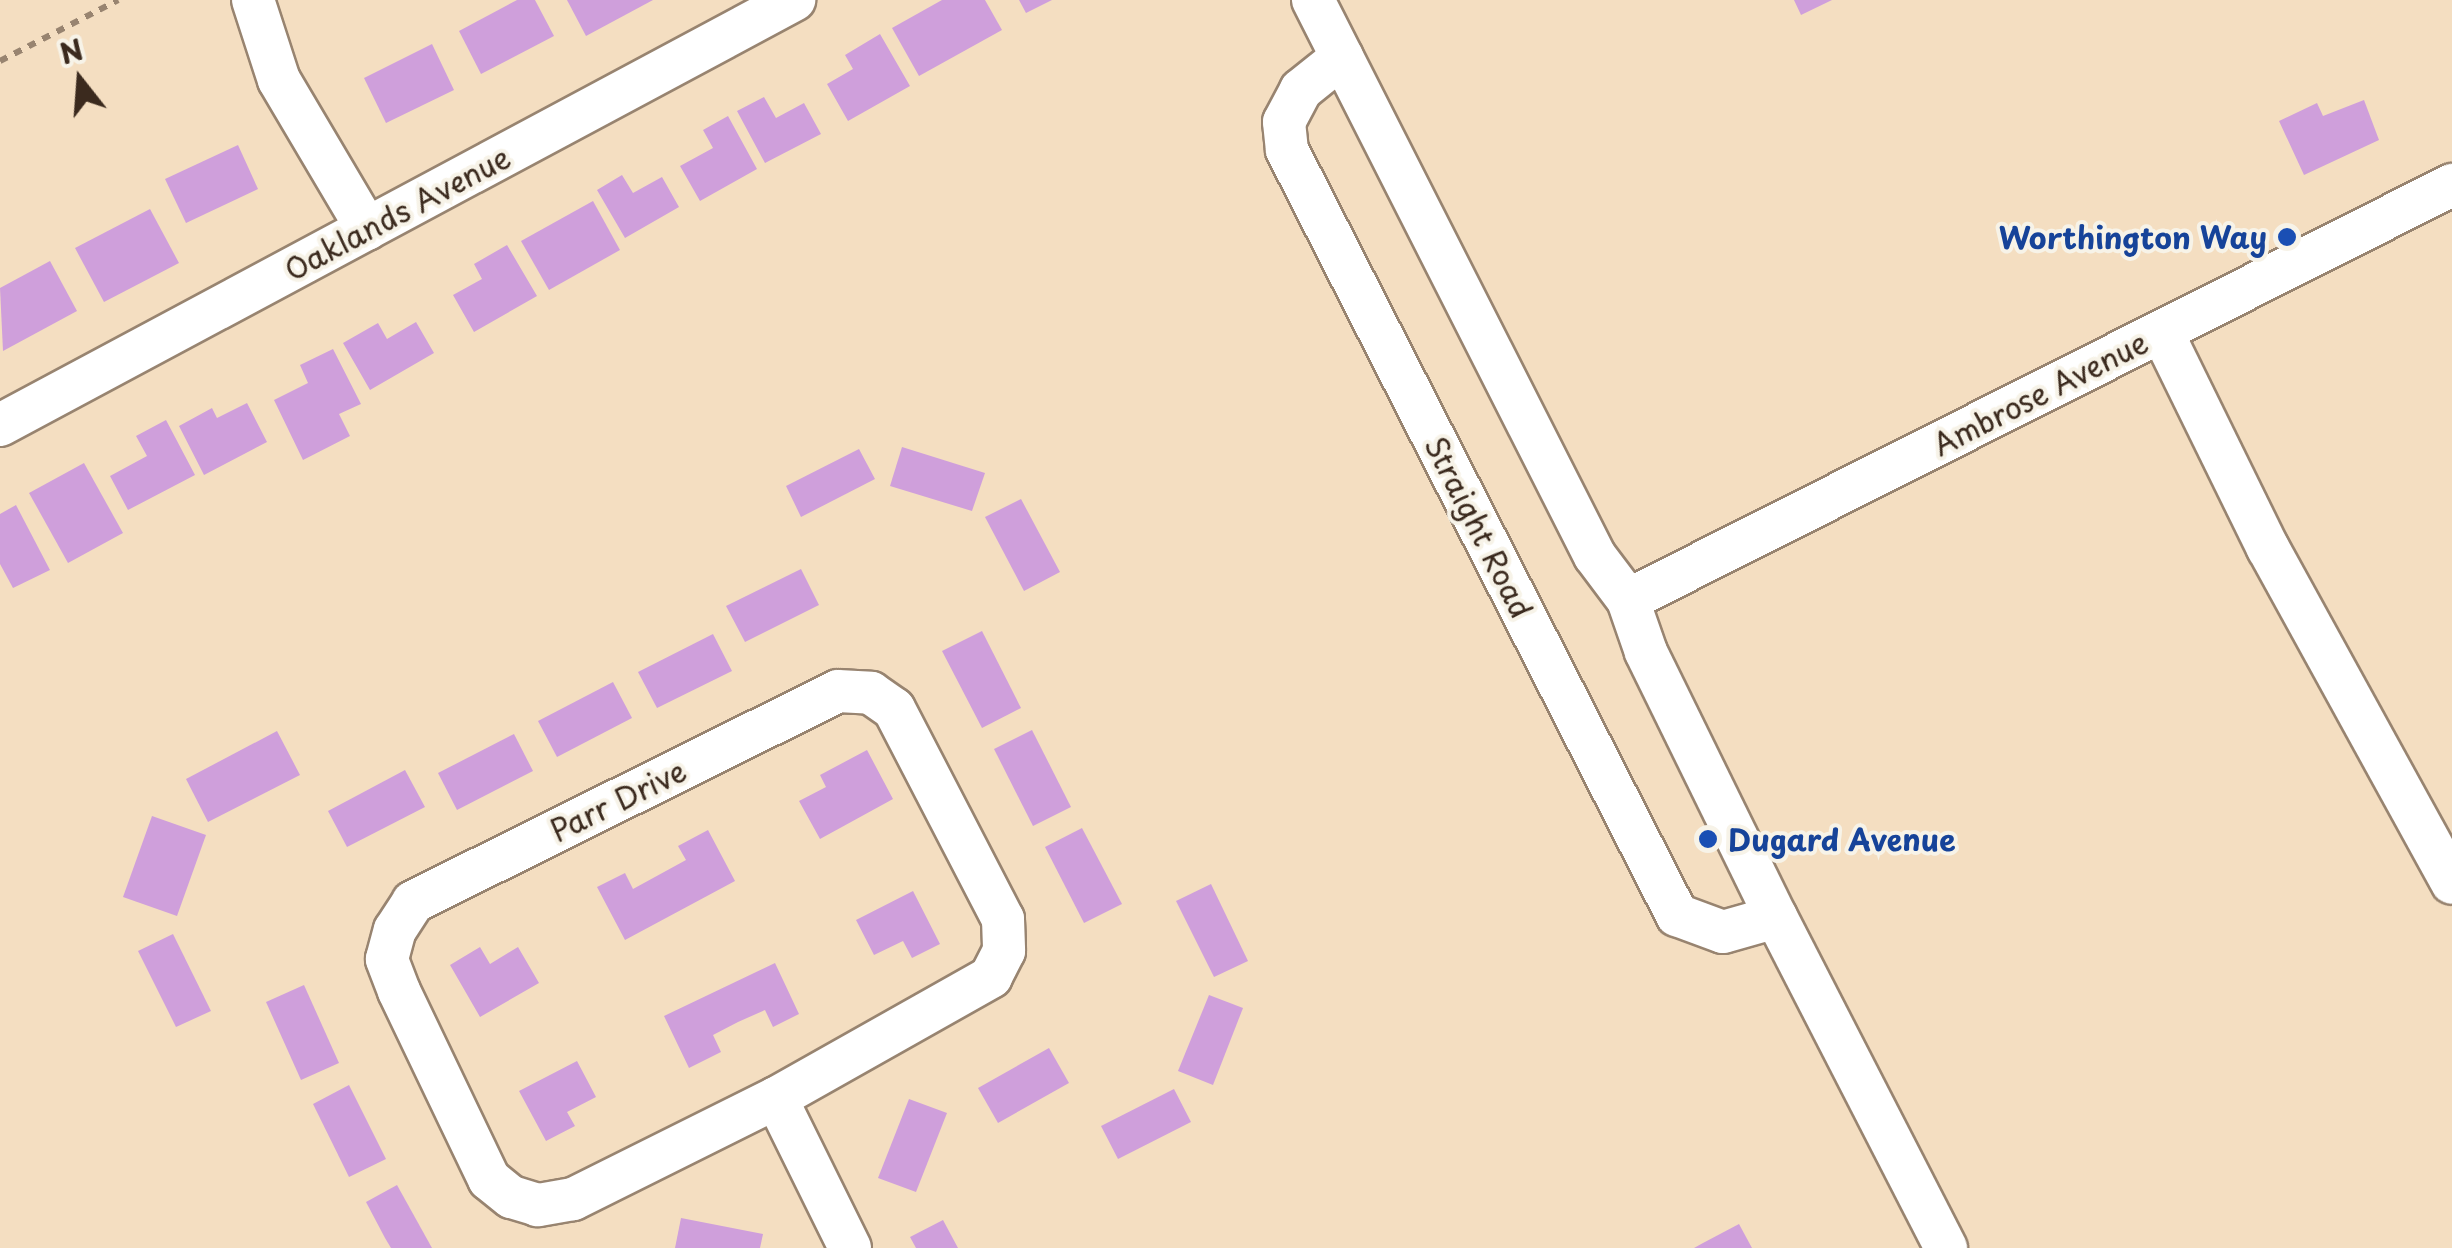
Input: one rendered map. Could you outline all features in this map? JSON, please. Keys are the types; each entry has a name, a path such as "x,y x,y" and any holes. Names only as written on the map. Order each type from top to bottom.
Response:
{"street":[{"path":"253,0 280,80 367,229"},
{"name":"Oaklands Avenue","path":"0,425 794,0"},
{"path":"1313,0 1595,556 1628,600 1646,652 1776,917 1946,1248"},
{"name":"Straight Road","path":"1342,57 1300,90 1284,122 1287,150 1677,915 1723,932 1776,917"},
{"name":"Ambrose Avenue","path":"1628,600 2452,185"},
{"path":"2162,332 2268,548 2452,883"},
{"name":"Parr Drive","path":"838,691 871,693 894,710 1003,919 1004,951 992,978 960,1000 776,1098 572,1199 538,1205 511,1197 490,1179 398,991 387,959 394,930 413,902 767,726 838,691"},
{"path":"776,1098 850,1248"}],"path":[{"path":"0,61 118,0"}],"building":[{"path":"517,0 535,0 554,36 481,74 459,31"},
{"path":"567,0 653,0 586,36"},
{"path":"942,0 985,0 1002,30 919,76 892,28"},
{"path":"1019,0 1052,0 1026,13"},
{"path":"1794,0 1832,0 1801,15"},
{"path":"880,34 910,86 848,121 827,84 853,69 845,55"},
{"path":"432,44 454,90 386,123 364,78"},
{"path":"764,97 776,118 804,103 821,134 765,163 737,111"},
{"path":"2364,100 2379,140 2304,175 2279,121 2317,103 2323,116"},
{"path":"728,116 757,169 700,201 680,166 713,148 703,130"},
{"path":"238,145 258,189 186,223 165,179"},
{"path":"622,175 633,193 662,177 679,207 625,238 597,190"},
{"path":"593,201 620,250 549,290 521,241"},
{"path":"150,209 179,263 104,302 75,248"},
{"path":"507,245 537,296 474,332 453,295 482,279 474,264"},
{"path":"50,261 77,311 3,351 0,288"},
{"path":"416,322 434,353 370,390 343,343 378,323 387,339"},
{"path":"333,349 361,404 339,414 350,436 303,460 274,400 308,383 300,365"},
{"path":"247,403 267,442 204,475 179,426 212,408 217,418"},
{"path":"166,420 195,475 128,510 110,476 147,456 136,436"},
{"path":"902,447 985,473 972,511 890,486"},
{"path":"859,449 875,479 801,517 786,486"},
{"path":"84,463 123,533 68,563 29,493"},
{"path":"1021,499 1060,572 1024,591 985,517"},
{"path":"16,505 50,570 13,588 0,564 0,514"},
{"path":"801,569 819,605 745,642 726,606"},
{"path":"982,631 1021,708 982,728 942,651"},
{"path":"713,634 732,671 657,708 638,672"},
{"path":"613,682 632,718 557,757 538,721"},
{"path":"1032,730 1071,807 1033,826 994,749"},
{"path":"277,731 300,775 208,822 186,779"},
{"path":"514,734 533,771 457,810 438,773"},
{"path":"867,750 893,799 820,839 799,801 826,787 820,775"},
{"path":"405,770 425,807 347,847 328,811"},
{"path":"152,816 206,835 177,916 123,897"},
{"path":"1082,828 1122,904 1084,923 1045,847"},
{"path":"708,830 735,881 625,940 597,887 625,873 633,889 686,860 678,846"},
{"path":"1211,884 1248,961 1214,977 1176,901"},
{"path":"913,891 940,944 912,958 903,941 874,955 856,920"},
{"path":"173,934 211,1011 176,1027 138,951"},
{"path":"480,947 490,964 518,947 539,983 480,1017 450,965"},
{"path":"775,963 799,1014 773,1027 765,1010 738,1022 713,1035 721,1052 689,1068 664,1016"},
{"path":"304,985 339,1063 301,1080 266,1002"},
{"path":"1209,995 1243,1008 1213,1085 1178,1071"},
{"path":"1049,1048 1069,1083 998,1123 978,1088"},
{"path":"577,1061 596,1097 567,1112 575,1126 546,1141 519,1091"},
{"path":"349,1085 386,1159 349,1177 313,1104"},
{"path":"1174,1089 1191,1122 1118,1159 1101,1126"},
{"path":"909,1099 947,1113 916,1192 878,1178"},
{"path":"397,1185 432,1248 391,1248 385,1238 366,1202"},
{"path":"681,1218 763,1234 760,1248 675,1248"},
{"path":"943,1220 958,1248 916,1248 910,1237"},
{"path":"1739,1224 1752,1248 1694,1248 1703,1243"}],"place":[{"name":"Worthington Way","path":"2287,237"},
{"name":"Dugard Avenue","path":"1708,839"}]}
